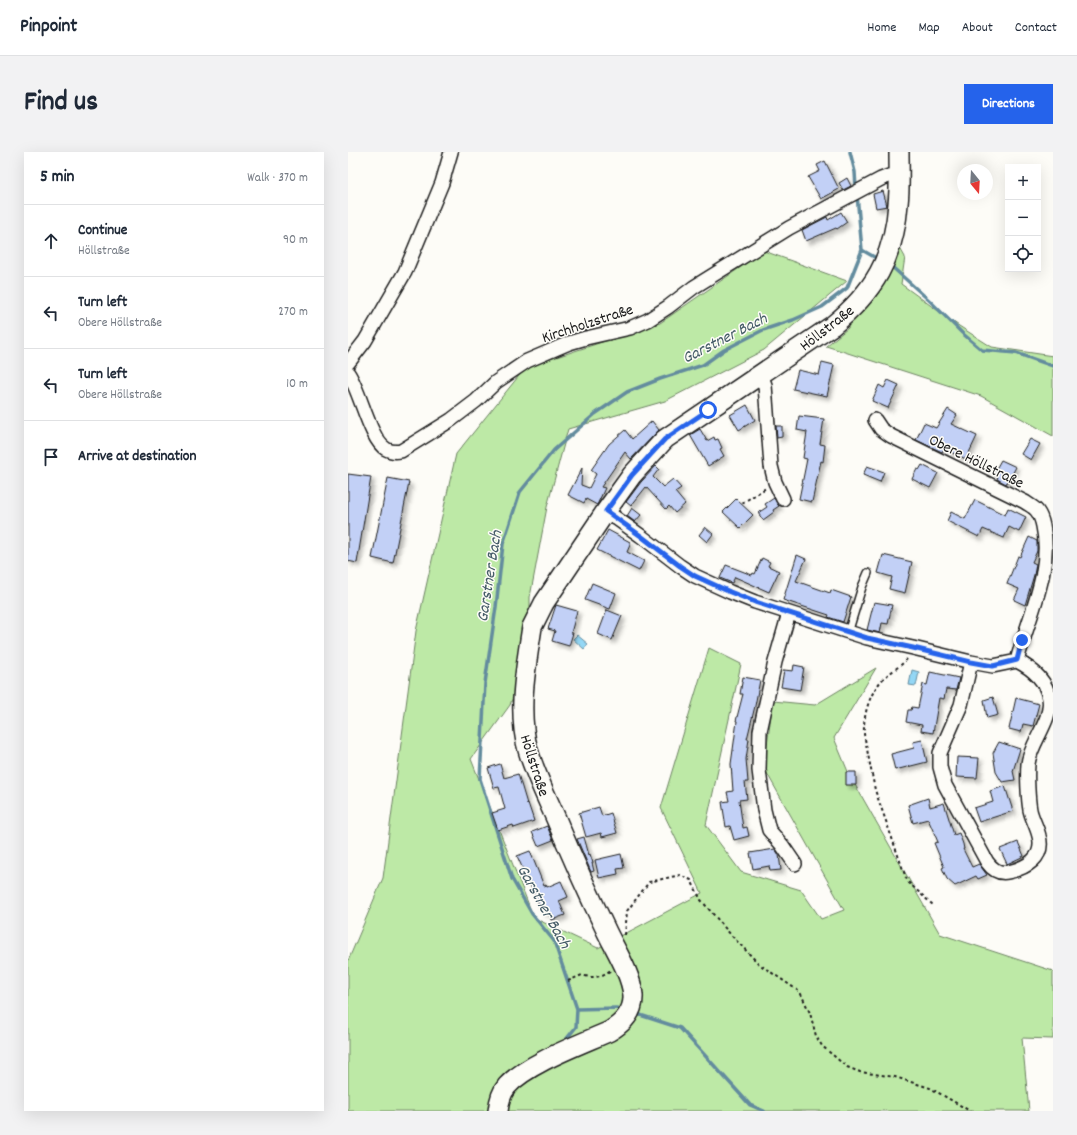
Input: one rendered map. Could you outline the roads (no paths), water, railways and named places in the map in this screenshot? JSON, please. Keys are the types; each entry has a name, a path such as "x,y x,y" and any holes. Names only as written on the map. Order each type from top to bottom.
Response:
{"street":[{"path":"348,363 365,341 406,272 442,183 451,152"},
{"name":"Höllstraße","path":"498,1111 500,1098 506,1087 515,1078 528,1069 618,1026 625,1019 630,1009 633,997 628,975 588,892 536,773 528,751 523,718 525,684 532,627 544,603 606,511 632,475 665,439 832,326 857,304 880,272 888,257 893,242 898,203 899,152"},
{"name":"Kirchholzstraße","path":"348,373 354,382 373,431 380,444 385,449 390,451 394,452 401,450 451,420 476,401 496,382 527,361 569,343 630,328 648,320 694,287 789,228 870,185 889,176 898,175"},
{"path":"761,374 765,385 771,466 775,482 783,499"},
{"name":"Obere Höllstraße","path":"875,420 881,429 891,436 1025,502 1039,515 1045,532 1047,555 1046,566 1017,660"},
{"path":"606,511 695,576 730,592 848,633 867,638 993,666 1017,660 1028,666 1040,678 1048,694 1050,706 1028,764 1030,809 1039,836 1041,848 1030,863 1023,867 1004,872 994,870 987,862 945,784 940,767 940,753 961,705 971,662"},
{"path":"789,613 775,662 760,731 759,770 764,810 769,830 782,845 795,864"}],"lane":[{"path":"848,633 862,587 868,573"}],"water":[{"path":"577,635 588,644 584,649 573,639"},
{"path":"912,670 919,672 916,686 909,685"}],"waterway":[{"name":"Garstner Bach","path":"850,152 855,172 856,188"},
{"name":"Garstner Bach","path":"564,1042 576,1027 577,1009 554,941 532,914 512,879 480,779 485,683 503,544 520,492 554,450 595,414 627,392 660,379 703,365 724,350 763,330 793,320 822,307 847,288 862,250 857,195"},
{"path":"862,250 876,258"},
{"path":"891,266 982,350 1016,353 1053,366"},
{"path":"577,1009 616,1008 624,1010"},
{"path":"634,1013 680,1028 750,1105 764,1111"}]}
